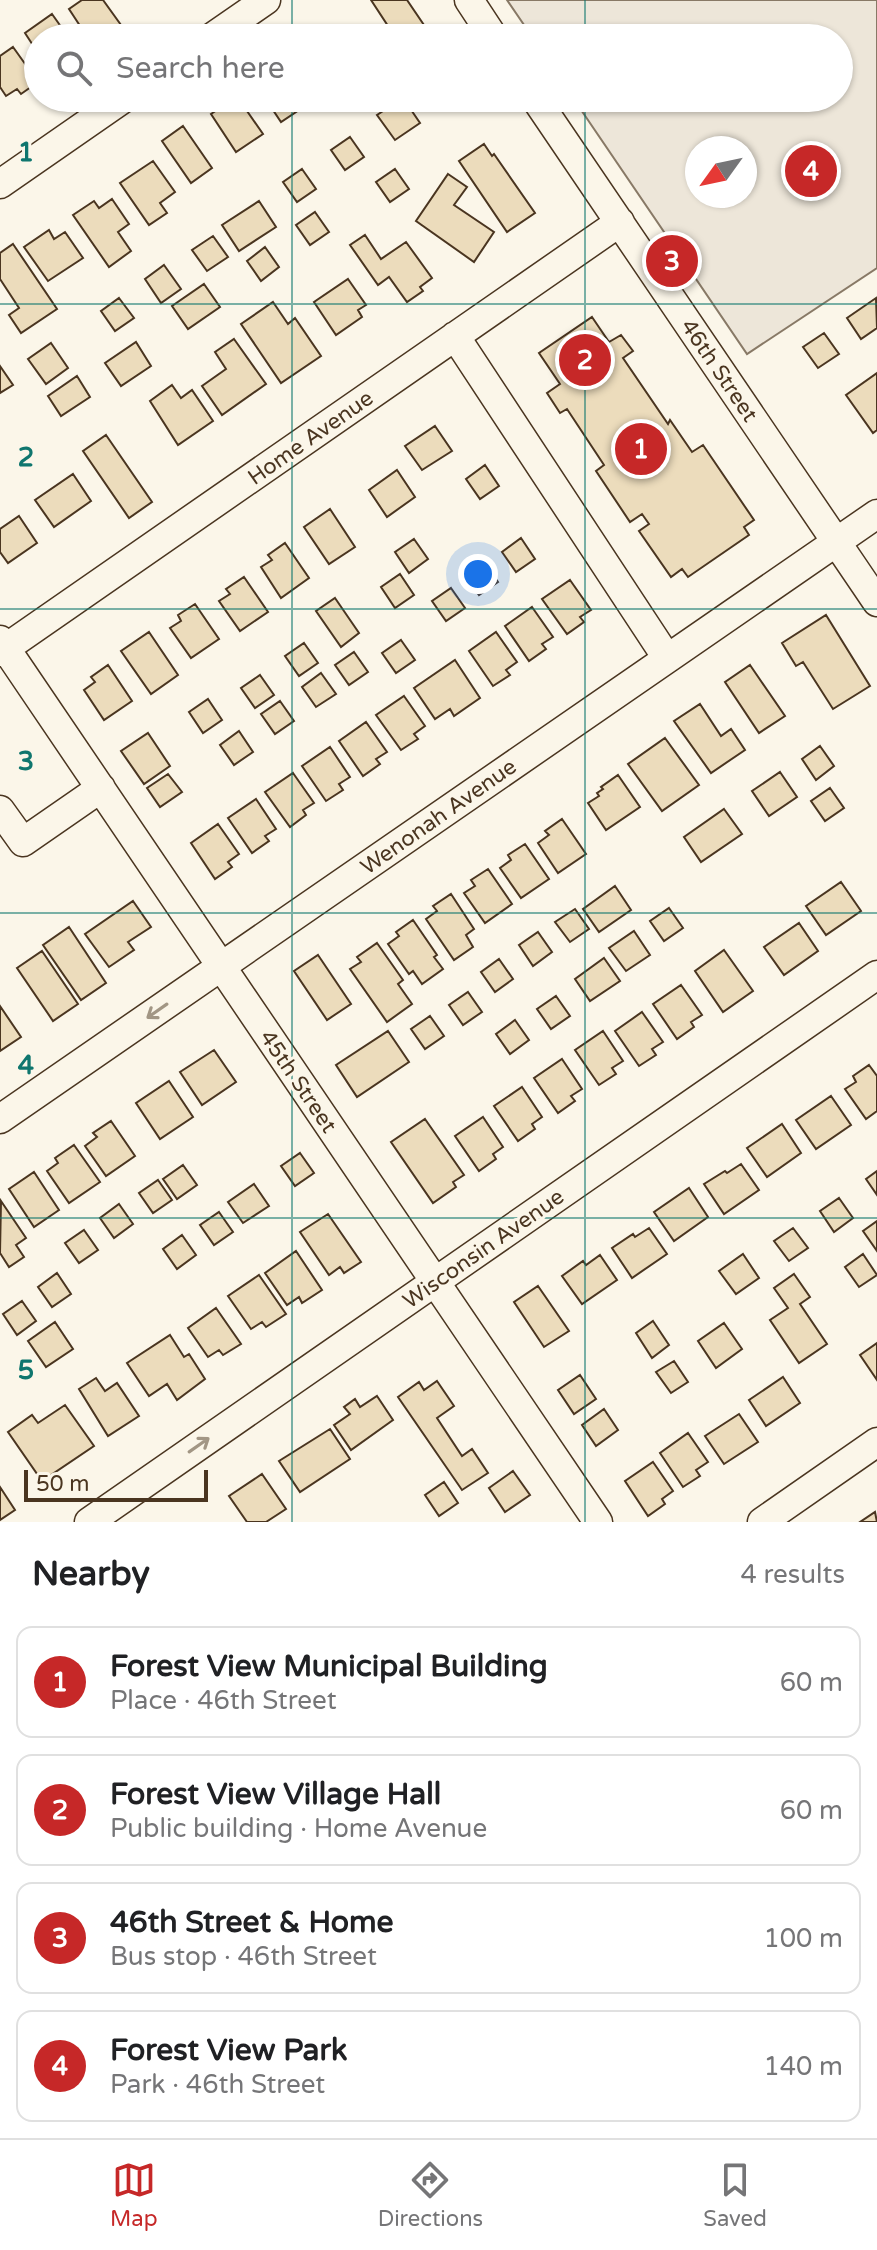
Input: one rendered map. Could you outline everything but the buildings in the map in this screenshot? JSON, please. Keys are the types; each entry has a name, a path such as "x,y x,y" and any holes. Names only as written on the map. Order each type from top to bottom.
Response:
{"street":[{"path":"231,24 266,0"},
{"path":"469,0 485,24"},
{"path":"0,184 104,112"},
{"name":"46th Street","path":"545,112 877,602"},
{"name":"Home Avenue","path":"2,647 620,222"},
{"path":"455,336 667,658"},
{"name":"Wenonah Avenue","path":"0,1119 877,514"},
{"name":"45th Street","path":"2,647 101,788 598,1522"},
{"path":"0,810 23,842 101,788"},
{"name":"Wisconsin Avenue","path":"89,1522 877,975"},
{"path":"762,1522 877,1442"}],"shaded area":[{"path":"507,0 877,0 877,268 747,354 583,112 853,112 853,24 523,24"}],"place":[{"name":"Forest View Park","path":"811,171"},
{"name":"46th Street & Home","path":"672,261"},
{"name":"Forest View Village Hall","path":"585,360"},
{"name":"Forest View Municipal Building","path":"641,449"}]}
